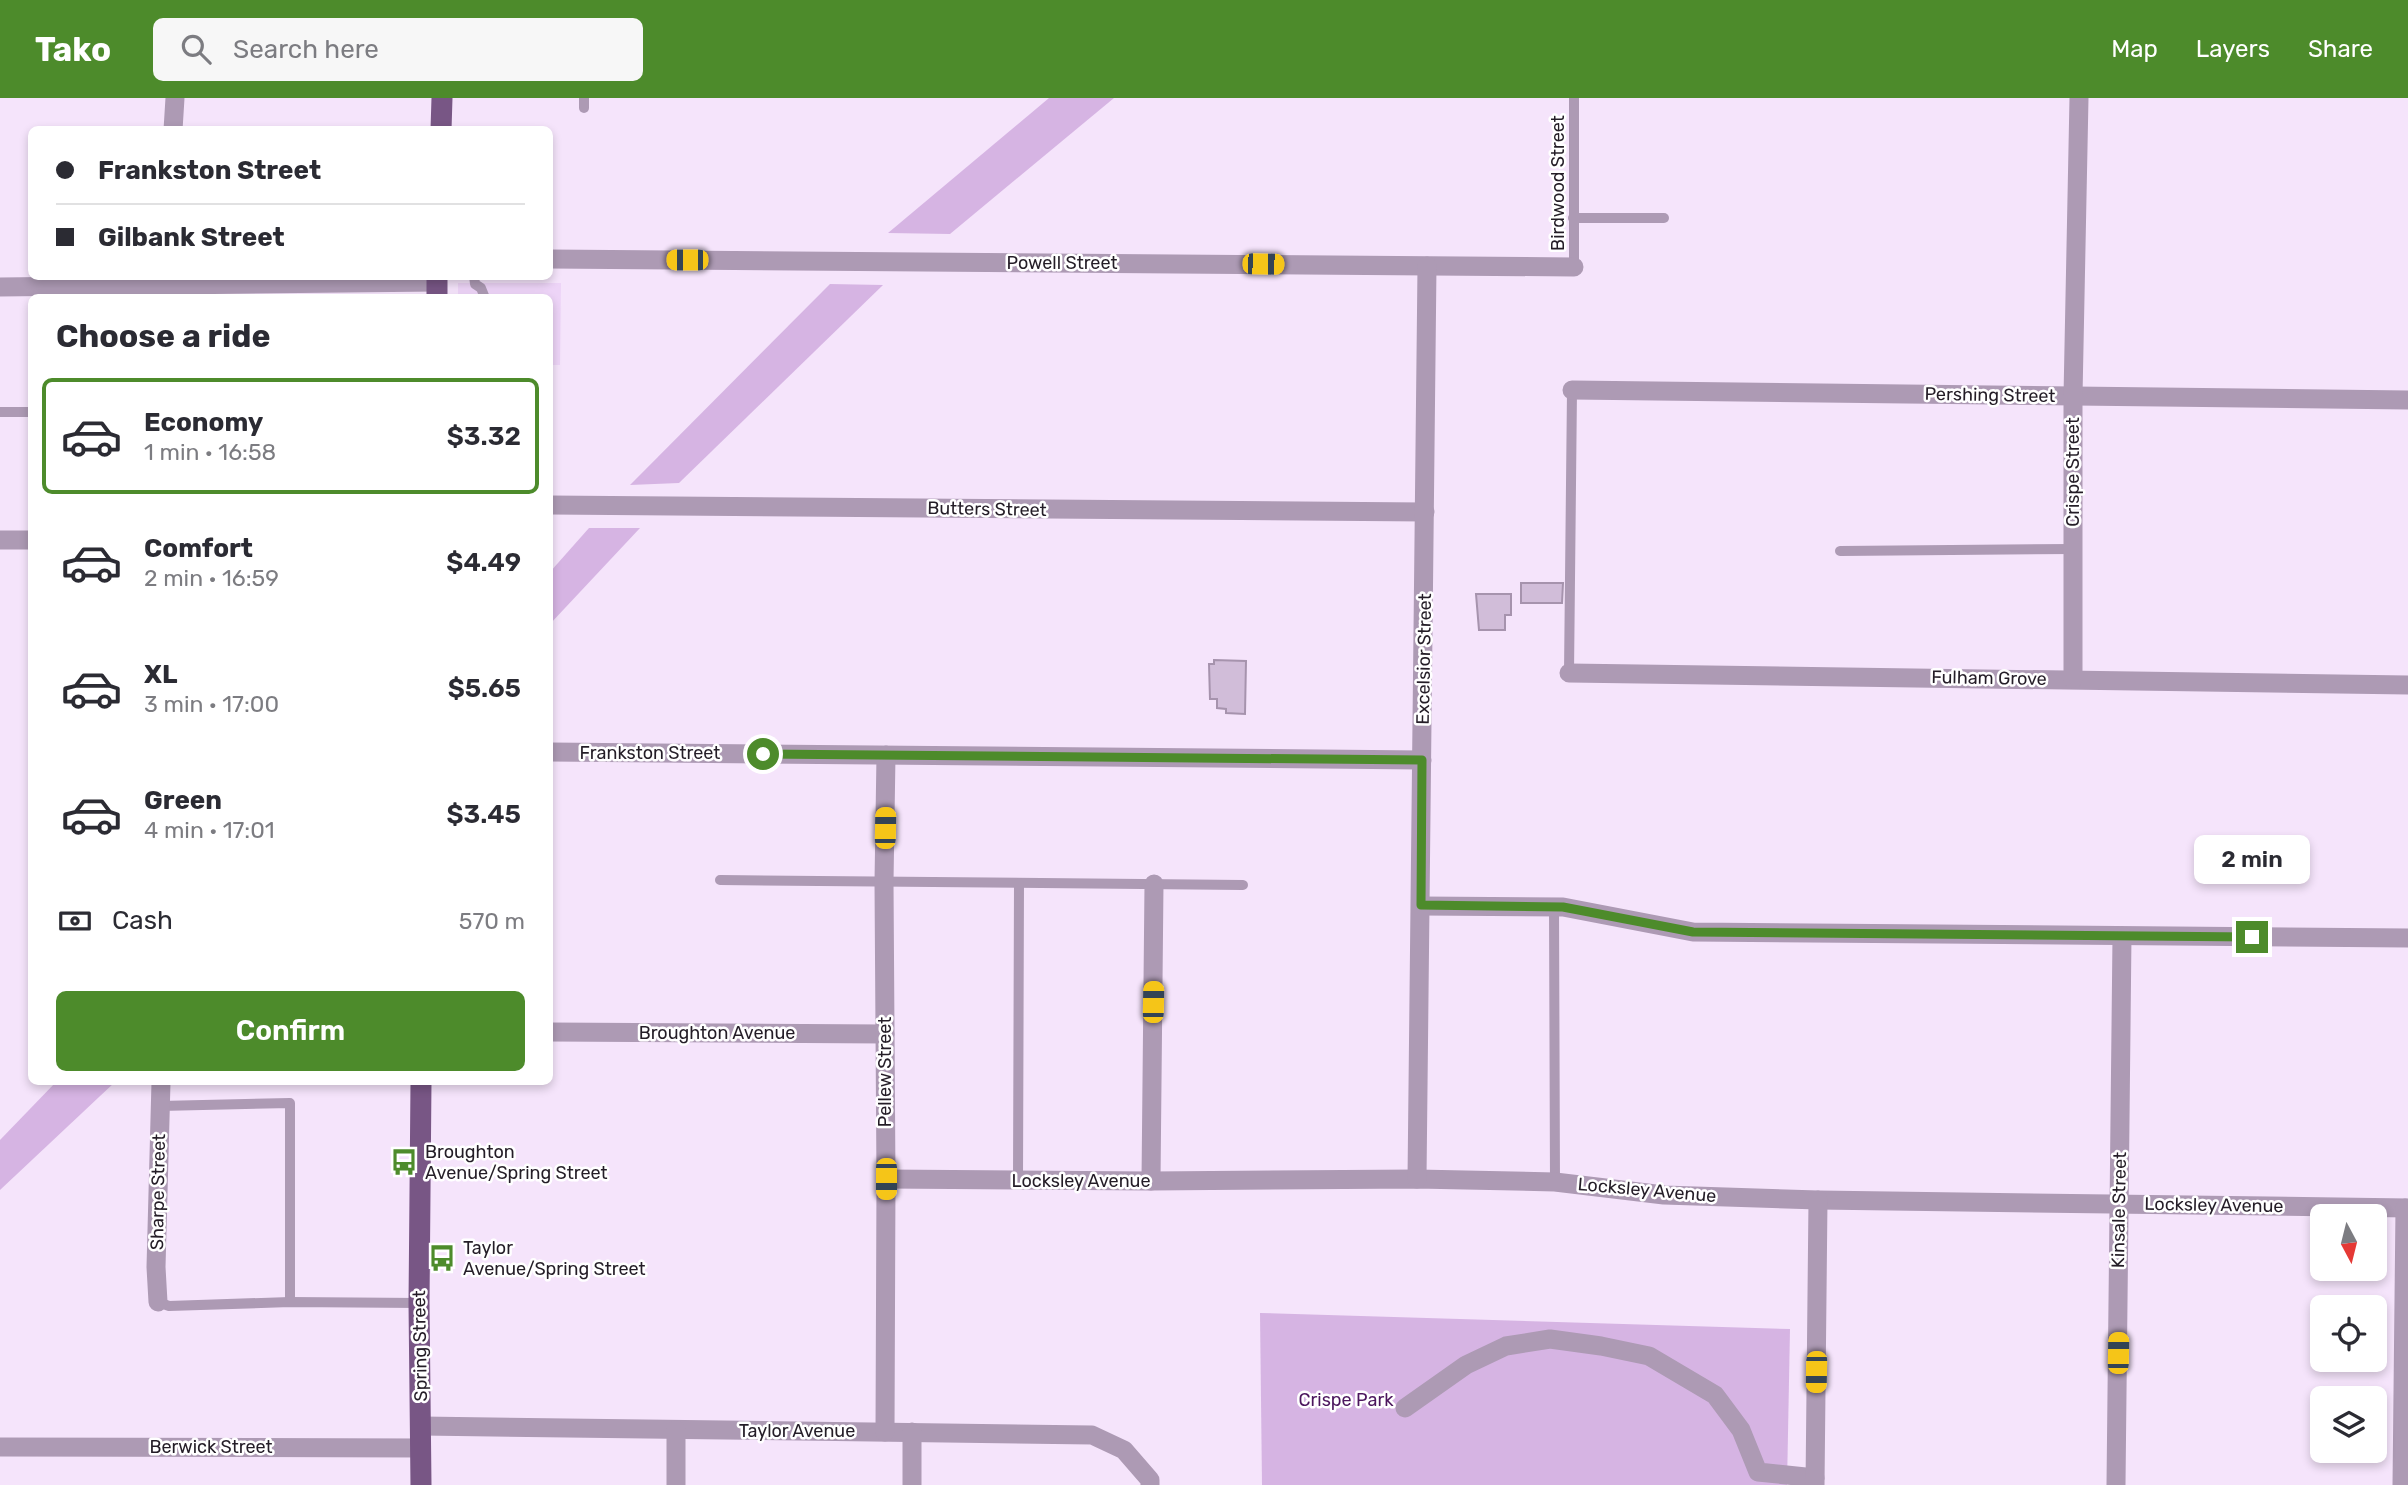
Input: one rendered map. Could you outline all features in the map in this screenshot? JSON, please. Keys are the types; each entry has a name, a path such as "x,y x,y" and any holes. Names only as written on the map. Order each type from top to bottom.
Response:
{"main road":[{"path":"441,126 442,98"},
{"name":"Spring Street","path":"421,1085 421,1485"}],"street":[{"path":"173,126 175,98"},
{"name":"Crispe Street","path":"2073,679 2073,396 2079,98"},
{"name":"Powell Street","path":"553,259 1574,267"},
{"name":"Excelsior Street","path":"1417,1179 1427,265"},
{"path":"0,287 153,281 305,291 437,285"},
{"name":"Pershing Street","path":"1572,390 2408,400"},
{"name":"Butters Street","path":"553,505 1425,512"},
{"path":"0,540 28,540"},
{"name":"Fulham Grove","path":"1569,673 2408,685"},
{"name":"Frankston Street","path":"553,752 1422,760"},
{"name":"Pellew Street","path":"885,1432 886,755"},
{"path":"1151,1181 1154,884"},
{"path":"1421,905 1554,906 1693,932 2408,938"},
{"name":"Kinsale Street","path":"2116,1485 2122,936"},
{"name":"Broughton Avenue","path":"553,1032 885,1034"},
{"name":"Sharpe Street","path":"158,1302 156,1276 161,1085"},
{"name":"Locksley Avenue","path":"886,1179 1417,1179 1555,1182 1664,1195 2406,1208"},
{"path":"1405,1408 1466,1365 1506,1346 1550,1339 1601,1346 1649,1356 1715,1395 1741,1430 1758,1472 1815,1481 1818,1199"},
{"path":"2402,1485 2406,1208"},
{"name":"Taylor Avenue","path":"422,1426 1092,1435 1124,1450 1150,1480 1150,1485"},
{"path":"676,1430 676,1485"},
{"path":"912,1432 912,1485"},
{"name":"Berwick Street","path":"0,1447 421,1448"}],"lane":[{"name":"Birdwood Street","path":"1574,98 1574,267"},
{"path":"1573,218 1664,218"},
{"path":"474,280 483,294"},
{"path":"1569,673 1572,390"},
{"path":"0,412 28,412"},
{"path":"1840,551 2073,550"},
{"path":"720,880 1242,885"},
{"path":"1018,884 1018,1180"},
{"path":"1554,906 1555,1182"},
{"path":"160,1106 290,1102 290,1302"},
{"path":"158,1302 169,1306 290,1302 419,1303"}],"shaded area":[{"path":"458,283 561,283 560,365 553,365 553,294 458,294"}],"green space":[{"path":"1049,98 1114,98 950,234 888,233"},
{"path":"830,284 883,285 679,483 630,485"},
{"path":"589,528 640,528 553,621 553,569"},
{"path":"53,1085 112,1085 0,1190 0,1140"},
{"name":"Crispe Park","path":"1260,1313 1790,1329 1787,1485 1262,1485"}],"building":[{"path":"1521,583 1563,583 1562,603 1521,603"},
{"path":"1476,594 1511,594 1511,615 1505,615 1505,630 1479,630"},
{"path":"1214,660 1246,661 1245,714 1226,713 1226,709 1217,708 1217,699 1210,699 1209,664 1214,664"}],"place":[{"name":"Broughton Avenue/Spring Street","path":"404,1162"},
{"name":"Taylor Avenue/Spring Street","path":"442,1258"}],"route":[{"path":"763,754 1422,760 1421,905 1563,907 1693,932 2252,937"}]}
